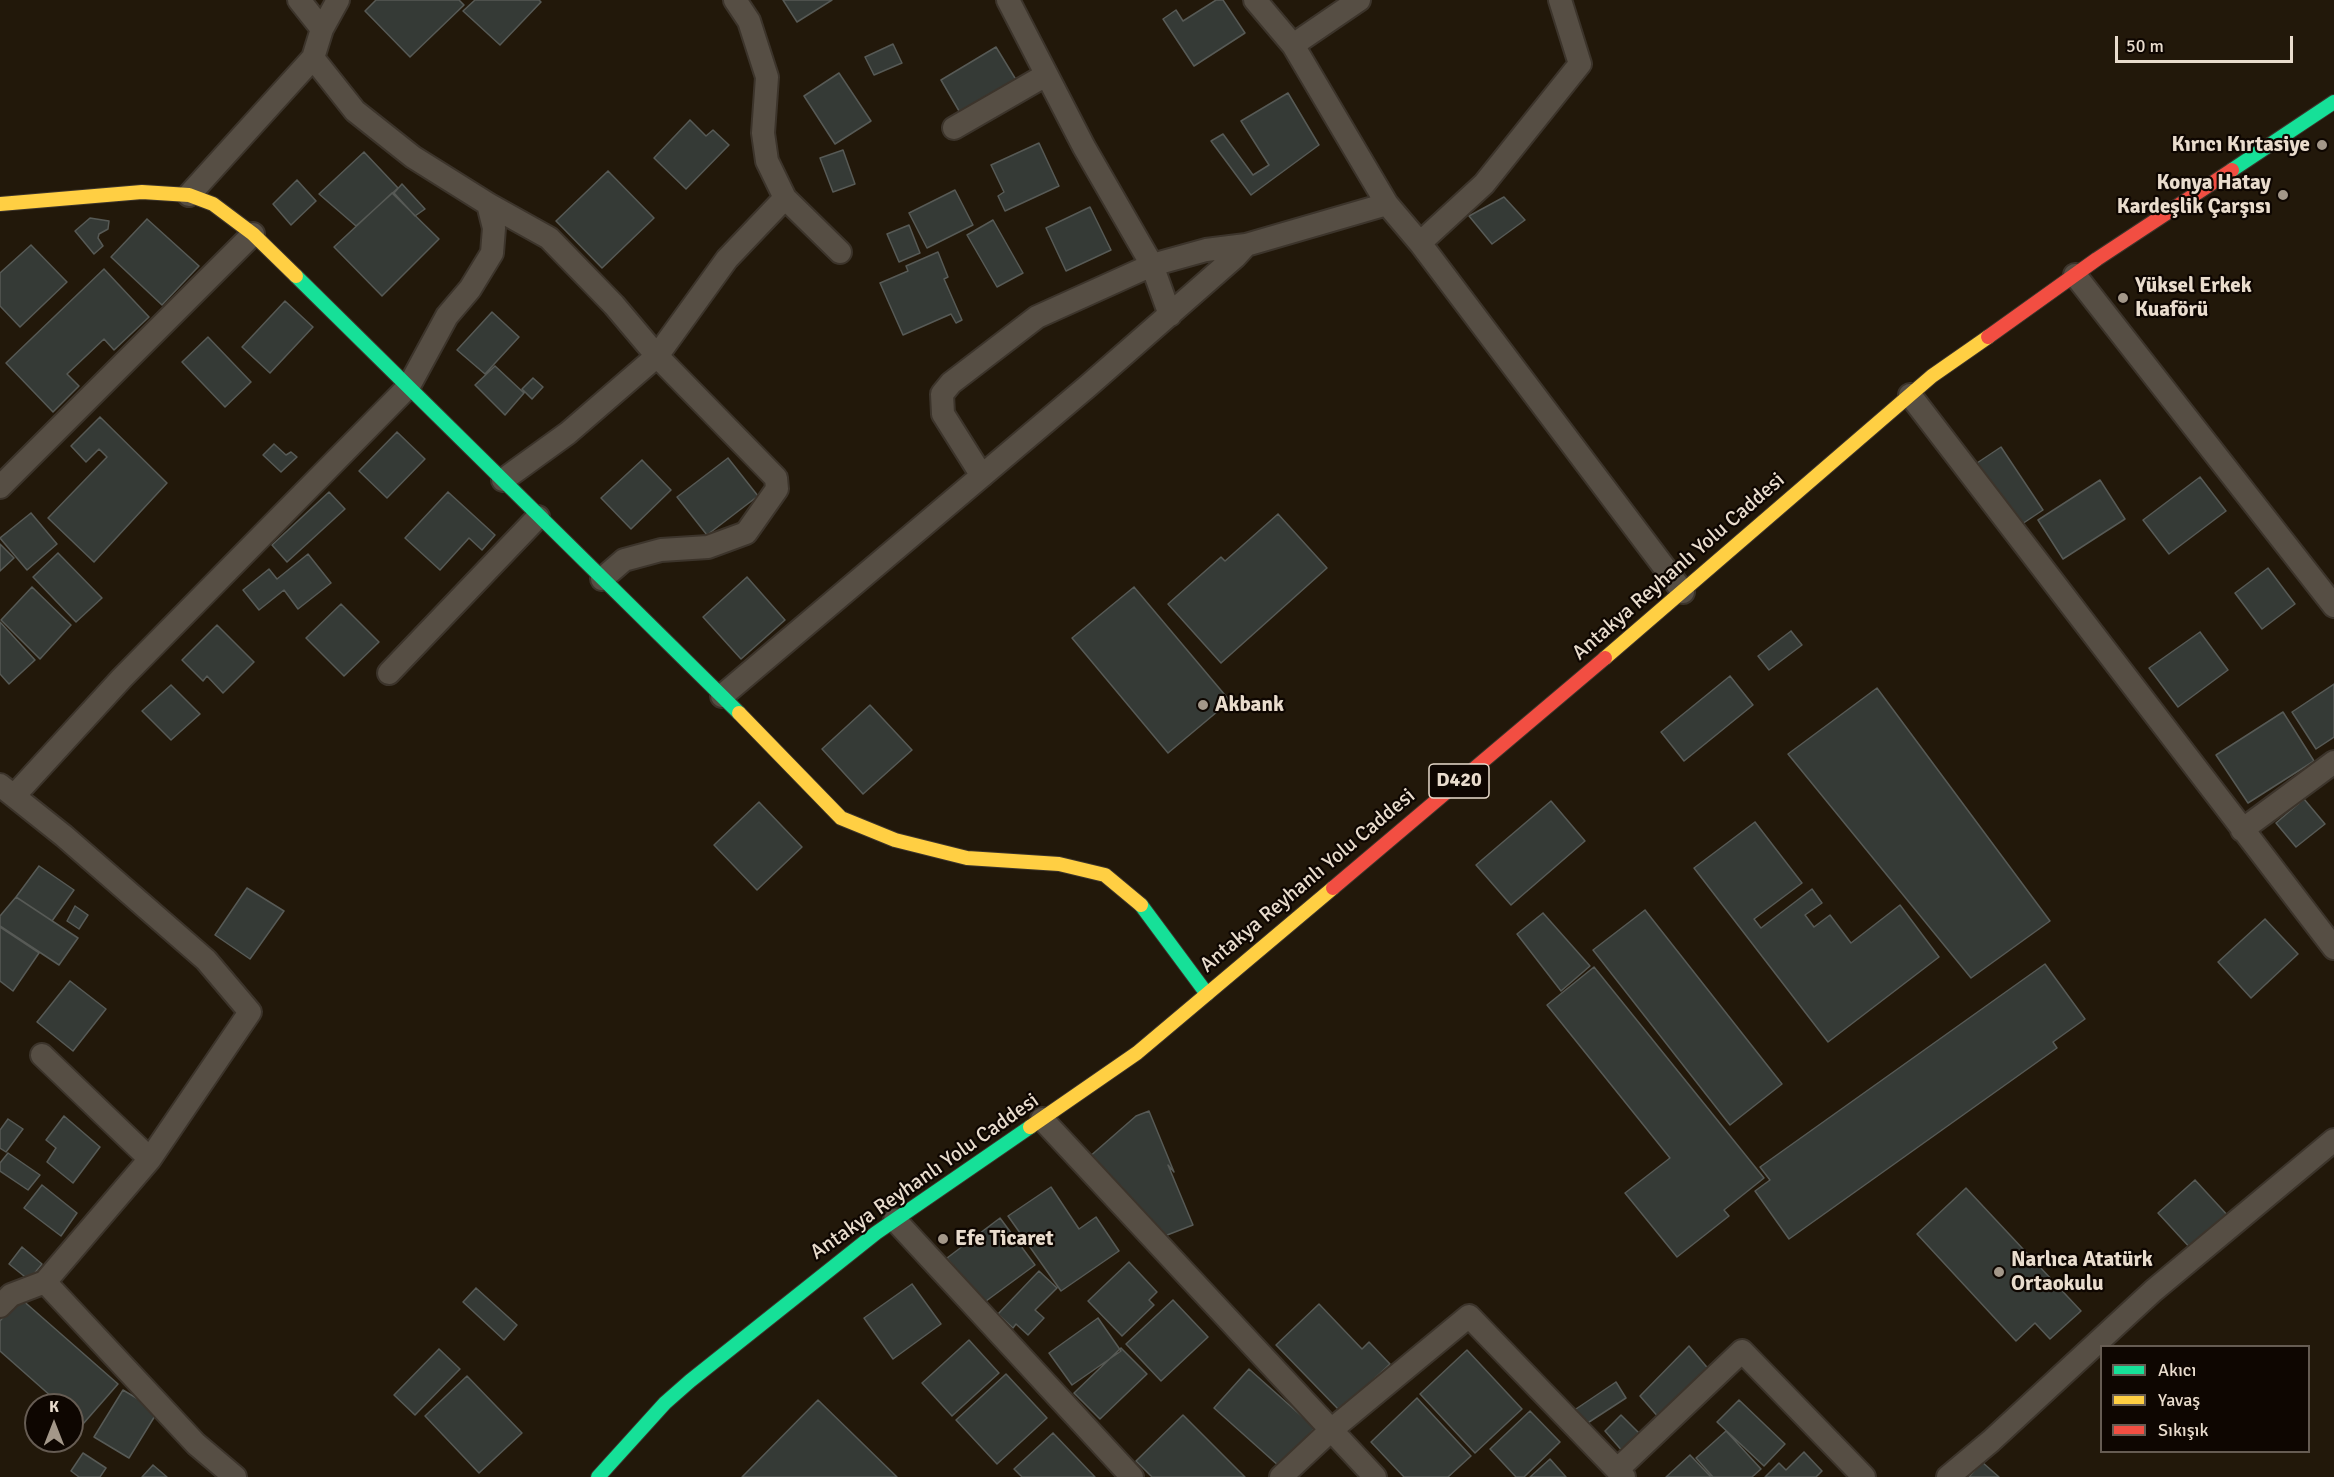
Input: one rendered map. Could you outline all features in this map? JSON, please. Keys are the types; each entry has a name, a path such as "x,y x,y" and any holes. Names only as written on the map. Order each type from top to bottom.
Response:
{"main road":[{"name":"Antakya Reyhanlı Yolu Caddesi","path":"598,1477 666,1403 690,1381 895,1220 1137,1053 1683,592 1932,375 2075,275 2334,102"},
{"path":"0,204 142,192 189,195 213,204 253,234 409,386 538,517 722,696 841,818 895,840 967,858 1059,864 1105,875 1142,906 1207,994"}],"street":[{"path":"299,0 322,29"},
{"path":"189,195 313,58 322,29 338,0"},
{"path":"735,0 748,21 767,77 763,133 766,160 785,198 840,252"},
{"path":"1008,0 1084,147 1152,266 1170,315"},
{"path":"1255,0 1293,45 1387,204 1420,243 1683,592"},
{"path":"1293,45 1359,0"},
{"path":"1420,243 1484,184 1580,64 1560,0"},
{"path":"313,58 355,111 413,157 488,204 549,238 614,305 657,356 776,478 777,489 746,533 708,547 661,550 624,560 602,579"},
{"path":"954,128 1046,75"},
{"path":"503,480 568,433 657,356 727,259 785,198"},
{"path":"0,1306 11,1295 45,1282 150,1159 250,1012 206,960 7,790 122,678 409,386 447,316 470,289 492,253 494,228 488,204"},
{"path":"982,476 943,414 942,394 951,383 1037,317 1152,266 1206,250 1246,245 1387,204"},
{"path":"0,487 253,234"},
{"path":"722,696 1170,315 1235,258 1246,245"},
{"path":"2075,275 2334,606"},
{"path":"1910,395 2334,948"},
{"path":"389,673 538,517"},
{"path":"2242,830 2334,762"},
{"path":"42,1055 150,1159"},
{"path":"1042,1119 1375,1477"},
{"path":"1948,1477 1991,1441 2153,1291 2334,1140"},
{"path":"895,1220 1132,1477"},
{"path":"45,1282 188,1436 235,1477"},
{"path":"1281,1477 1330,1431 1469,1316 1620,1473 1742,1352 1864,1477"}],"building":[{"path":"376,0 459,0 464,5 410,57 365,11"},
{"path":"475,0 539,0 541,2 500,45 463,11"},
{"path":"783,0 832,0 797,22"},
{"path":"1216,0 1223,0 1245,33 1194,66 1163,19 1176,10 1183,21"},
{"path":"893,44 902,63 874,75 865,57"},
{"path":"996,47 1018,83 962,116 941,80"},
{"path":"839,73 871,121 835,144 804,96"},
{"path":"1288,93 1319,145 1251,195 1211,141 1223,134 1253,175 1269,165 1241,121"},
{"path":"690,120 706,136 713,130 729,145 686,189 654,158"},
{"path":"1039,143 1059,186 1005,211 998,196 1004,192 991,165"},
{"path":"843,150 855,184 833,192 820,158"},
{"path":"364,152 398,188 356,226 319,194"},
{"path":"608,171 654,218 602,268 556,221"},
{"path":"297,180 316,201 291,225 273,204"},
{"path":"402,184 425,209 415,216 394,193"},
{"path":"955,190 973,225 927,248 909,213"},
{"path":"392,193 439,239 382,296 334,247"},
{"path":"1504,197 1525,220 1492,244 1469,216"},
{"path":"1090,207 1111,250 1066,271 1046,228"},
{"path":"90,218 109,221 108,229 99,234 98,238 103,246 94,254 75,231"},
{"path":"147,219 199,266 162,305 111,257"},
{"path":"993,220 1023,273 997,287 967,235"},
{"path":"909,225 920,253 899,262 887,234"},
{"path":"31,245 67,282 20,327 0,306 0,273"},
{"path":"938,252 948,277 944,279 962,320 956,323 951,314 903,335 880,283 908,271 906,266"},
{"path":"104,269 149,317 114,350 104,339 67,374 79,386 53,412 6,363"},
{"path":"285,301 313,327 270,373 242,347"},
{"path":"492,312 519,337 485,374 457,350"},
{"path":"208,337 251,382 225,407 182,362"},
{"path":"495,366 524,393 505,415 475,385"},
{"path":"533,378 543,387 532,399 522,389"},
{"path":"100,417 167,483 94,562 48,518 107,457 99,449 86,462 71,446"},
{"path":"397,432 425,459 387,498 359,471"},
{"path":"274,444 286,455 291,452 297,457 281,472 263,455"},
{"path":"2001,447 2043,510 2019,526 1977,463"},
{"path":"728,458 758,496 707,535 677,497"},
{"path":"642,460 671,490 631,529 601,498"},
{"path":"2200,477 2226,511 2169,554 2143,520"},
{"path":"2100,480 2125,519 2063,559 2038,520"},
{"path":"329,492 345,509 287,562 272,545"},
{"path":"448,492 495,535 482,550 469,538 440,570 405,538"},
{"path":"31,513 57,544 27,570 0,538"},
{"path":"1278,514 1327,568 1221,663 1168,604 1221,557 1225,561"},
{"path":"0,544 14,558 0,571"},
{"path":"58,553 102,598 76,622 33,577"},
{"path":"308,554 331,583 298,609 284,590 259,610 243,590 269,569 277,579"},
{"path":"2268,568 2295,604 2262,629 2235,593"},
{"path":"747,577 785,620 741,659 703,617"},
{"path":"32,587 71,625 40,659 1,620"},
{"path":"1134,587 1230,701 1168,753 1072,638"},
{"path":"341,604 379,642 344,676 306,638"},
{"path":"0,622 35,660 9,684 0,674"},
{"path":"217,625 254,662 223,693 207,676 203,681 182,660"},
{"path":"1791,631 1802,645 1769,670 1758,656"},
{"path":"2200,632 2228,670 2178,707 2149,668"},
{"path":"1730,676 1753,705 1684,761 1661,732"},
{"path":"2334,684 2334,737 2316,749 2292,712"},
{"path":"171,685 200,714 171,740 142,711"},
{"path":"1877,688 2050,921 1971,978 1788,754"},
{"path":"870,705 912,750 863,794 822,749"},
{"path":"2283,712 2314,761 2248,803 2216,755"},
{"path":"2304,799 2325,824 2296,847 2276,823"},
{"path":"1551,801 1585,841 1511,905 1476,865"},
{"path":"759,802 802,847 757,890 714,845"},
{"path":"1755,822 1802,883 1754,919 1761,928 1812,889 1822,903 1805,915 1814,927 1830,915 1851,943 1900,905 1939,957 1828,1042 1694,868"},
{"path":"39,866 74,890 52,921 16,897"},
{"path":"247,888 284,911 250,959 215,935"},
{"path":"16,897 78,938 59,965 0,926 0,916"},
{"path":"75,906 88,915 79,929 67,921"},
{"path":"1645,910 1782,1084 1730,1125 1593,950"},
{"path":"1543,913 1590,966 1561,991 1517,934"},
{"path":"2265,919 2298,954 2251,998 2218,962"},
{"path":"0,927 39,953 13,991 0,981"},
{"path":"2045,964 2085,1019 2053,1042 2057,1048 1789,1239 1755,1191 1770,1180 1760,1167"},
{"path":"1594,967 1764,1178 1724,1210 1729,1216 1677,1257 1625,1193 1670,1158 1547,1005"},
{"path":"70,981 106,1009 73,1051 37,1022"},
{"path":"1149,1111 1193,1225 1162,1237 1088,1158 1136,1116"},
{"path":"64,1116 100,1147 73,1183 47,1162 56,1148 46,1140"},
{"path":"8,1119 23,1129 6,1152 0,1148 0,1130"},
{"path":"8,1153 40,1175 28,1190 0,1171 0,1163"},
{"path":"2195,1180 2230,1218 2193,1251 2158,1213"},
{"path":"42,1185 77,1213 61,1236 24,1208"},
{"path":"1051,1187 1079,1229 1096,1217 1119,1251 1061,1291 1008,1216"},
{"name":"Narlıca Atatürk Ortaokulu","path":"1966,1188 2081,1311 2050,1339 2035,1323 2016,1341 1917,1234"},
{"path":"1000,1218 1035,1265 982,1304 947,1258"},
{"path":"22,1247 42,1264 29,1280 9,1264"},
{"path":"1129,1262 1157,1292 1149,1300 1154,1305 1122,1336 1088,1301"},
{"path":"1039,1271 1057,1288 1035,1310 1044,1318 1028,1335 1016,1324 1013,1328 998,1314"},
{"path":"912,1284 941,1324 893,1359 864,1318"},
{"path":"476,1288 517,1325 504,1340 463,1302"},
{"path":"20,1298 118,1384 84,1423 84,1393 47,1393 0,1351 0,1321"},
{"path":"1173,1300 1208,1337 1161,1381 1126,1344"},
{"path":"1319,1304 1362,1349 1369,1342 1390,1364 1340,1411 1276,1345"},
{"path":"1098,1318 1121,1351 1072,1385 1049,1353"},
{"path":"969,1340 999,1373 952,1416 922,1383"},
{"path":"1689,1346 1711,1372 1660,1419 1640,1396"},
{"path":"1121,1348 1147,1374 1100,1419 1074,1393"},
{"path":"439,1349 460,1369 415,1415 394,1395"},
{"path":"1467,1350 1522,1409 1475,1453 1420,1394"},
{"path":"1249,1369 1315,1428 1280,1467 1214,1408"},
{"path":"1006,1374 1047,1418 997,1464 956,1420"},
{"path":"467,1376 522,1433 479,1473 425,1416"},
{"path":"1616,1382 1626,1398 1583,1426 1573,1411"},
{"path":"123,1390 158,1411 129,1458 94,1437"},
{"path":"1417,1398 1471,1456 1448,1477 1404,1477 1371,1442"},
{"path":"818,1400 897,1477 742,1477"},
{"path":"1739,1400 1785,1444 1764,1466 1717,1422"},
{"path":"1530,1411 1560,1442 1524,1477 1516,1477 1490,1449"},
{"path":"1183,1415 1245,1477 1152,1477 1136,1461"},
{"path":"1621,1415 1643,1437 1624,1453 1605,1431"},
{"path":"1726,1431 1761,1469 1752,1477 1713,1477 1696,1458"},
{"path":"1053,1433 1095,1477 1022,1477 1014,1469"},
{"path":"1804,1452 1822,1471 1816,1477 1765,1477 1779,1463 1786,1470"},
{"path":"83,1453 106,1468 100,1477 79,1477 71,1471"},
{"path":"1690,1455 1711,1477 1666,1477"},
{"path":"1550,1459 1566,1477 1530,1477"},
{"path":"1982,1462 1999,1477 1969,1477"},
{"path":"153,1465 167,1477 142,1477"}],"traffic: fast":[{"path":"2232,170 2334,102"},
{"path":"296,276 739,713"},
{"path":"1141,905 1207,994"},
{"path":"598,1477 665,1403 690,1381 876,1233 1030,1127"}],"traffic: slow":[{"path":"0,204 142,192 189,195 213,204 253,234 296,276"},
{"path":"1605,658 1932,376 1988,337"},
{"path":"739,713 841,818 895,840 967,858 1059,864 1105,875 1141,905"},
{"path":"1030,1127 1137,1053 1333,888"}],"traffic: jam":[{"path":"1988,337 2097,259 2232,170"},
{"path":"1333,888 1605,658"}],"place":[{"name":"Kırıcı Kırtasiye","path":"2322,145"},
{"name":"Konya Hatay Kardeşlik Çarşısı","path":"2283,195"},
{"name":"Yüksel Erkek Kuaförü","path":"2123,298"},
{"name":"Akbank","path":"1203,705"},
{"name":"Efe Ticaret","path":"943,1239"},
{"name":"Narlıca Atatürk Ortaokulu","path":"1999,1272"}]}
